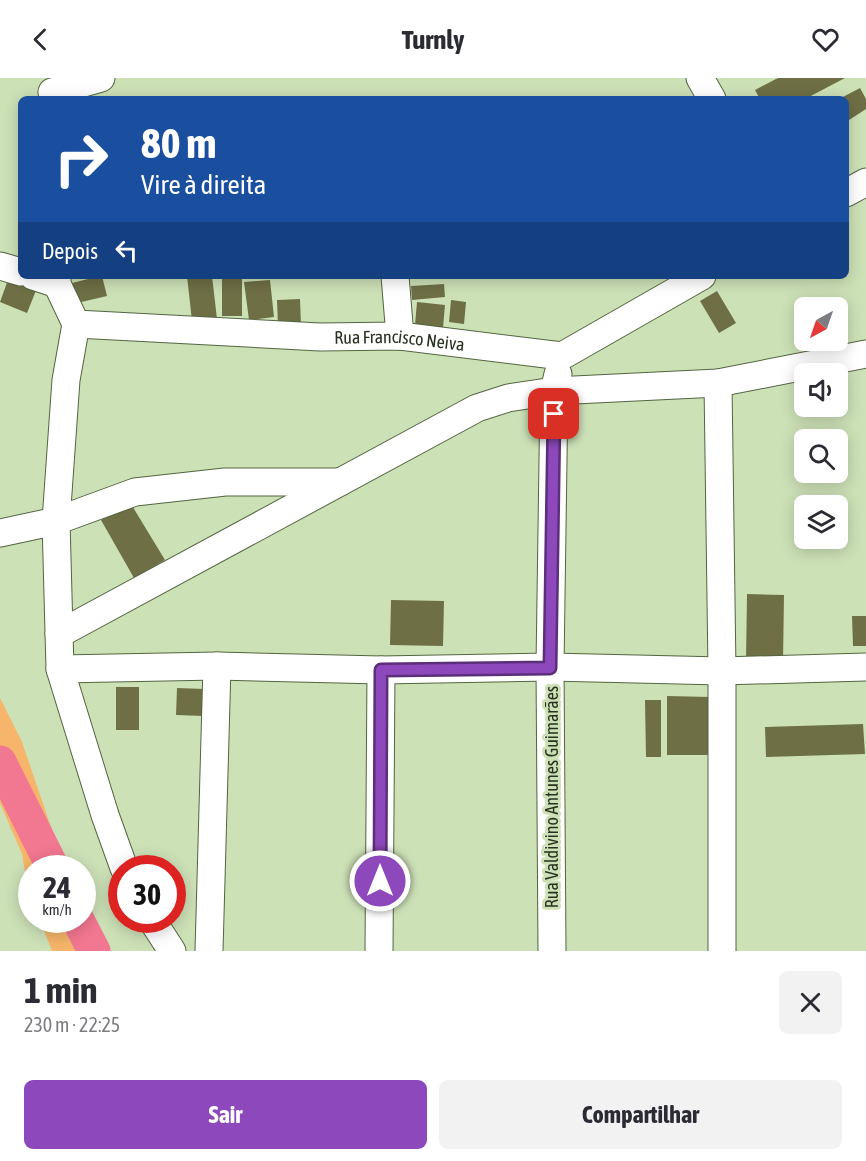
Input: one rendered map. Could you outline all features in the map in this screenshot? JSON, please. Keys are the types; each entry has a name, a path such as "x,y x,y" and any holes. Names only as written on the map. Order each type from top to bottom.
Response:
{"street":[{"path":"52,90 101,78"},
{"path":"700,78 710,96"},
{"path":"849,191 866,182"},
{"path":"0,266 18,271"},
{"path":"49,279 76,324 66,380 56,521 60,669 119,855"},
{"path":"395,279 400,336"},
{"path":"562,356 697,279"},
{"name":"Rua Francisco Neiva","path":"76,324 320,337 400,336 562,356"},
{"path":"59,634 477,408 507,398 554,391 718,383 866,354"},
{"name":"Rua Valdivino Antunes Guimarães","path":"552,951 550,668 554,391 562,356"},
{"path":"718,383 722,671 722,951"},
{"path":"0,533 56,521 135,492 225,482 342,482"},
{"path":"60,669 217,666 381,670 550,668 722,671 866,667"},
{"path":"209,951 217,666"},
{"path":"379,951 381,670"},
{"path":"160,933 172,951"}],"shaded area":[{"path":"0,698 22,742 61,855 22,855 0,803"},
{"path":"96,932 107,951 52,951 45,933"}],"building":[{"path":"778,78 845,78 811,96 758,96 755,90"},
{"path":"860,88 866,99 866,109 849,120 849,96 845,96"},
{"path":"9,277 37,288 27,313 0,302"},
{"path":"88,279 103,279 107,296 77,303 72,283"},
{"path":"187,279 212,279 217,319 192,321"},
{"path":"222,279 242,279 242,316 222,316"},
{"path":"270,280 274,317 249,320 244,282"},
{"path":"444,284 445,297 412,300 411,286"},
{"path":"717,291 736,323 719,333 700,301"},
{"path":"300,299 301,325 278,326 277,300"},
{"path":"451,300 466,302 464,324 449,322"},
{"path":"417,302 445,305 443,328 415,325"},
{"path":"131,504 165,560 134,578 101,520"},
{"path":"747,594 784,595 783,662 746,661"},
{"path":"391,600 444,601 443,646 390,645"},
{"path":"852,616 866,616 866,646 853,646"},
{"path":"116,687 139,687 139,730 116,730"},
{"path":"177,688 205,689 204,716 176,715"},
{"path":"667,696 711,697 711,755 667,755"},
{"path":"645,700 661,700 661,757 646,757"},
{"path":"863,724 865,754 766,757 765,727"}],"waterway":[{"path":"0,762 46,855"},
{"path":"85,933 94,951"}],"route":[{"path":"380,881 381,670 550,668 554,414"}]}
